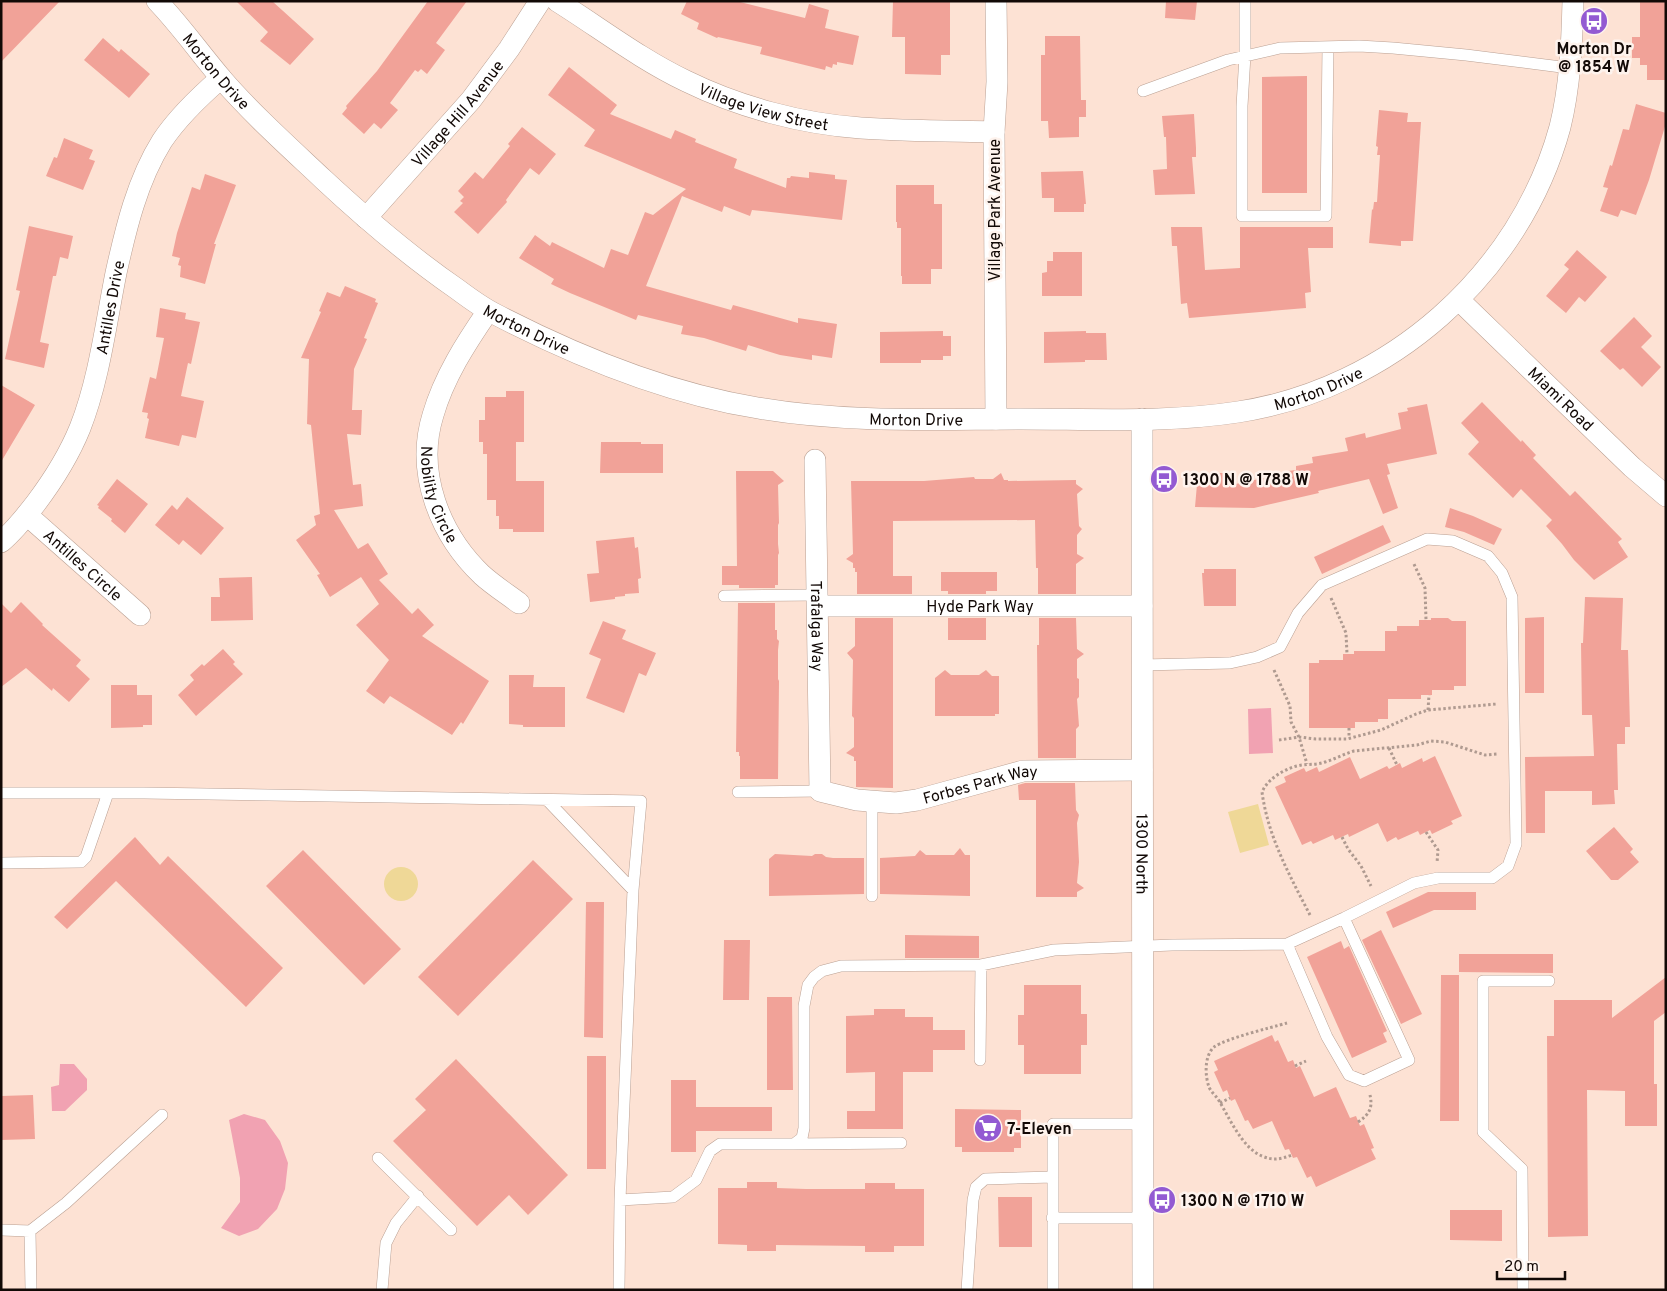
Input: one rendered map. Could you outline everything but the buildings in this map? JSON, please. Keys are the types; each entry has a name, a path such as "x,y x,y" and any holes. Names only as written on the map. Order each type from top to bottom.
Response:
{"street":[{"name":"Morton Drive","path":"157,1 192,40 221,78 278,138 366,218 425,267 488,311 553,342 643,380 701,396 758,408 816,415 866,418 996,419 1191,418 1240,412 1285,402 1327,387 1398,349 1430,326 1459,300 1483,274 1504,247 1538,188 1560,125 1569,68 1573,1"},
{"name":"Village Hill Avenue","path":"366,218 471,100 510,49 540,1"},
{"name":"Village View Street","path":"557,1 643,58 685,81 756,109 796,118 859,128 994,132"},
{"name":"Village Park Avenue","path":"996,1 994,132 996,419"},
{"name":"Antilles Drive","path":"1,542 27,515 49,485 67,456 80,427 91,394 124,239 134,203 146,172 161,143 176,121 221,78"},
{"name":"Miami Road","path":"1459,300 1632,467 1666,496"},
{"name":"Nobility Circle","path":"488,311 456,361 432,416 428,447 429,478 436,507 448,533 465,557 483,576 519,603"},
{"name":"1300 North","path":"1142,419 1143,1290"},
{"name":"Trafalga Way","path":"815,460 820,791"},
{"name":"Antilles Circle","path":"27,515 140,615"},
{"name":"Hyde Park Way","path":"817,601 1142,606"},
{"name":"Forbes Park Way","path":"820,791 872,802 896,803 917,800 1023,771 1142,770"}],"lane":[{"path":"1246,1 1242,106 1242,216 1326,216 1328,47"},
{"path":"1143,92 1228,60 1280,48 1360,46 1466,55 1569,68"},
{"path":"794,1144 802,1138 804,1128 804,1006 808,984 822,971 841,966 981,965 1054,950 1287,944 1344,918 1414,882 1438,878 1492,878 1508,866 1516,844 1512,597 1502,573 1488,556 1453,541 1427,540 1322,585 1298,613 1280,647 1257,657 1230,663 1142,665"},
{"path":"724,596 817,601"},
{"path":"738,792 820,791"},
{"path":"1,793 641,801 633,890 620,1200 619,1290"},
{"path":"1,863 81,862 86,857 108,794"},
{"path":"546,800 633,890"},
{"path":"872,802 872,896"},
{"path":"1287,944 1327,1037 1348,1075 1364,1081 1409,1060 1344,918"},
{"path":"980,1060 981,965"},
{"path":"1523,1290 1522,1169 1483,1132 1483,981 1549,981"},
{"path":"1,1230 30,1231 66,1203 162,1115"},
{"path":"1053,1290 1053,1124 1143,1124"},
{"path":"620,1200 673,1197 696,1180 710,1151 720,1144 901,1143"},
{"path":"378,1158 451,1230"},
{"path":"967,1290 973,1200 976,1187 985,1179 1053,1177"},
{"path":"382,1290 386,1243 396,1223 418,1196"},
{"path":"1052,1218 1143,1218"},
{"path":"30,1231 30,1290"}],"path":[{"path":"1413,561 1425,588 1426,620"},
{"path":"1331,597 1346,632 1347,654"},
{"path":"1274,670 1290,706 1291,722 1299,737 1306,764"},
{"path":"1428,710 1429,696"},
{"path":"1279,740 1299,737 1334,740 1349,738 1381,730 1428,710 1500,704"},
{"path":"1348,728 1349,738"},
{"path":"1312,917 1281,858 1273,837 1262,792 1264,786 1282,772 1299,765 1327,762 1354,751 1417,745 1431,741 1444,742 1485,755 1500,754"},
{"path":"1389,748 1396,765"},
{"path":"1426,832 1438,850 1437,865"},
{"path":"1342,837 1348,849 1361,866 1372,889"},
{"path":"1287,1023 1214,1048 1207,1058 1206,1074 1209,1088 1248,1146 1260,1156 1274,1160 1292,1155"},
{"path":"1295,1066 1306,1061"},
{"path":"1358,1122 1367,1116 1371,1108 1369,1092"},
{"path":"1220,1104 1230,1098"}],"shaded area":[{"path":"1271,708 1273,753 1249,754 1248,709"},
{"path":"1258,804 1269,845 1240,853 1228,812"},
{"path":"401,867 413,872 418,884 413,896 401,901 389,896 384,884 389,872"},
{"path":"60,1064 74,1064 87,1079 87,1090 65,1111 52,1111 51,1087 59,1085"},
{"path":"244,1114 265,1120 280,1141 288,1163 285,1189 277,1209 258,1229 239,1236 221,1228 240,1202 240,1178 229,1120"}],"place":[{"name":"Morton Dr @ 1854 W","path":"1594,21"},
{"name":"1300 N @ 1788 W","path":"1164,479"},
{"name":"7-Eleven","path":"988,1128"},
{"name":"1300 N @ 1710 W","path":"1162,1200"}]}
